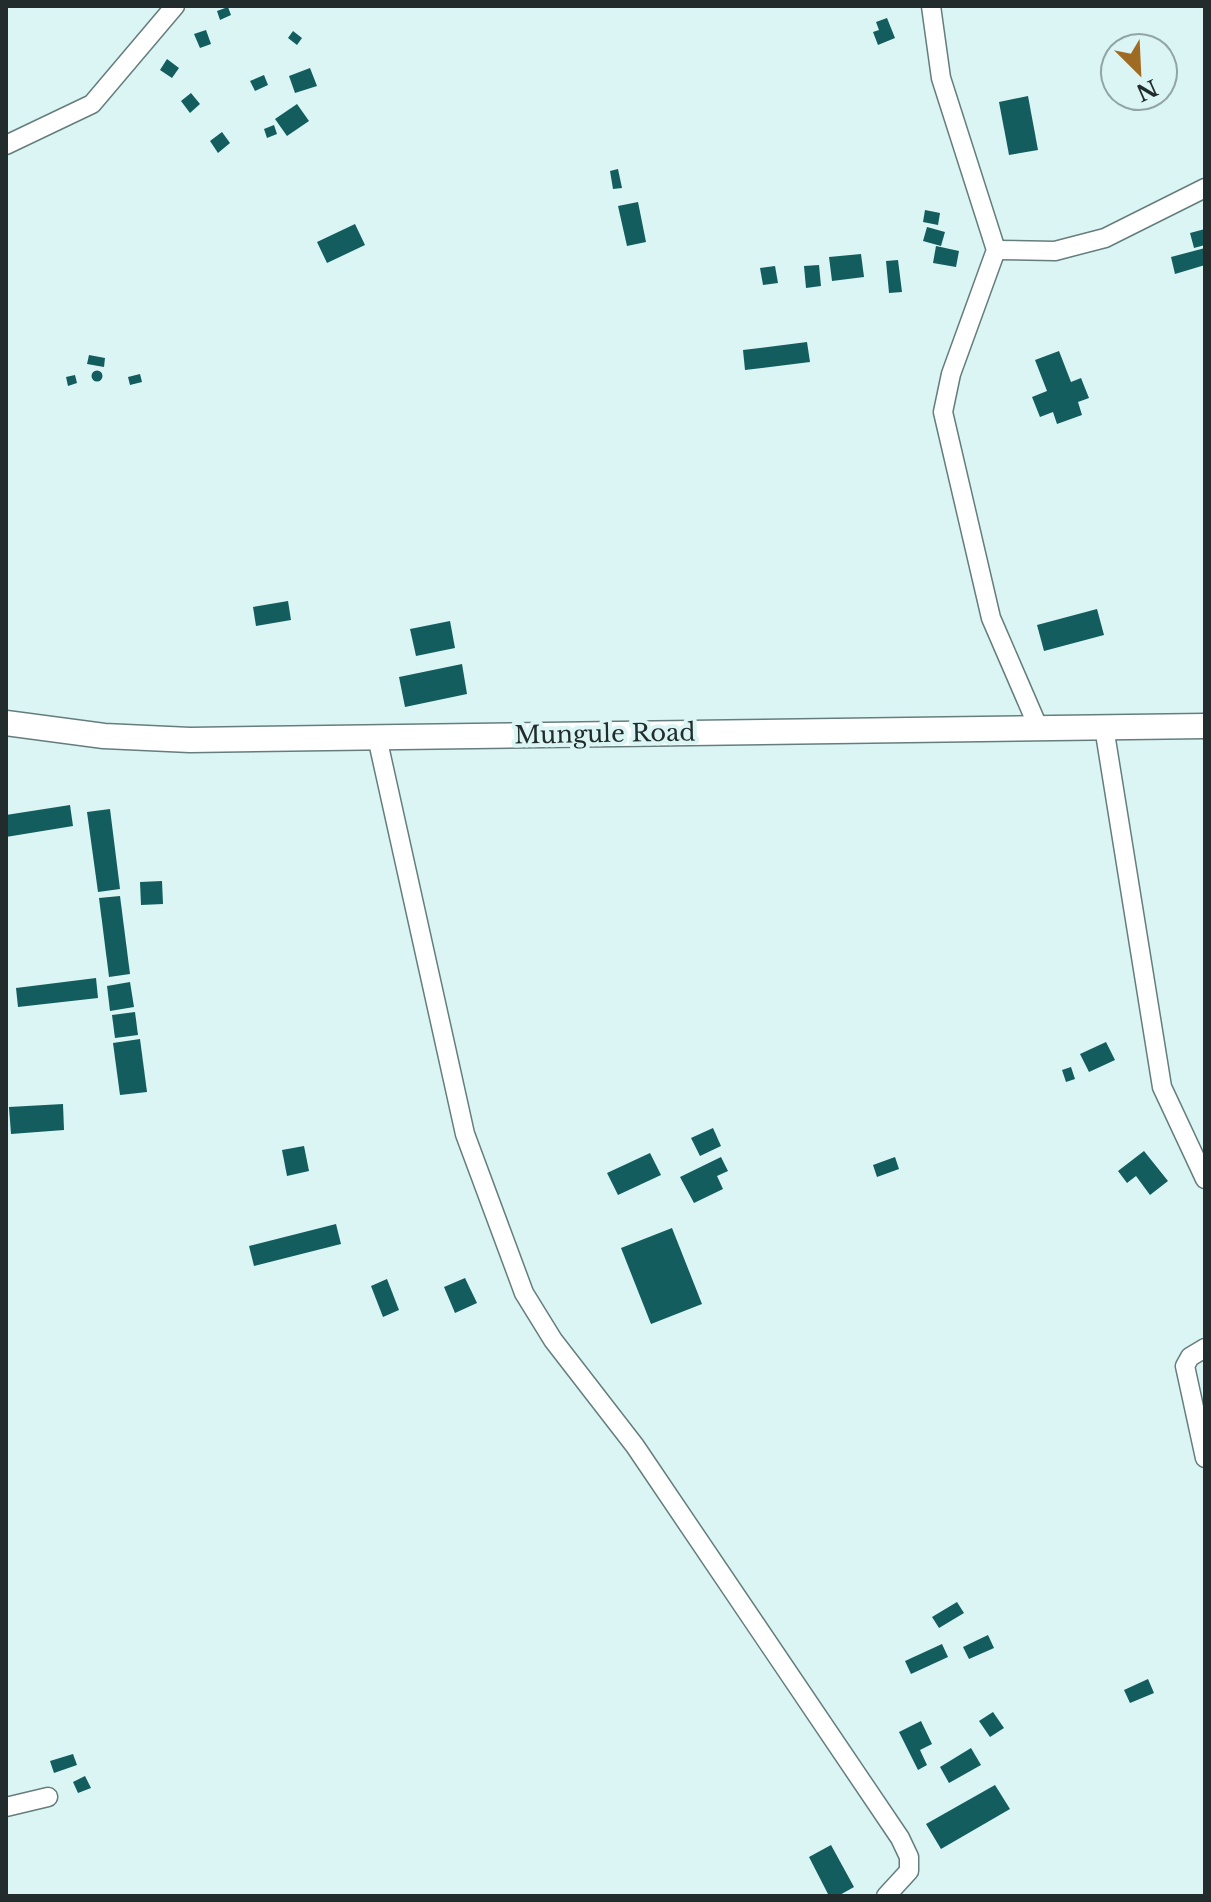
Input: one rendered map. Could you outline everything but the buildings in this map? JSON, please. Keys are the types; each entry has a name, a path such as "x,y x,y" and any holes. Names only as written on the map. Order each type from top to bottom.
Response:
{"street":[{"path":"6,145 92,104 175,6"},
{"path":"931,6 941,78 996,250 951,374 943,412 991,618 1039,729"},
{"path":"996,250 1055,251 1105,238 1205,188"},
{"name":"Mungule Road","path":"6,723 104,736 190,740 1205,726"},
{"path":"1104,727 1162,1087 1205,1179"},
{"path":"377,737 465,1134 524,1293 553,1340 635,1446 900,1838 909,1857 909,1871 886,1896"},
{"path":"1205,1348 1190,1357 1185,1366 1205,1458"},
{"path":"6,1807 48,1797"}]}
